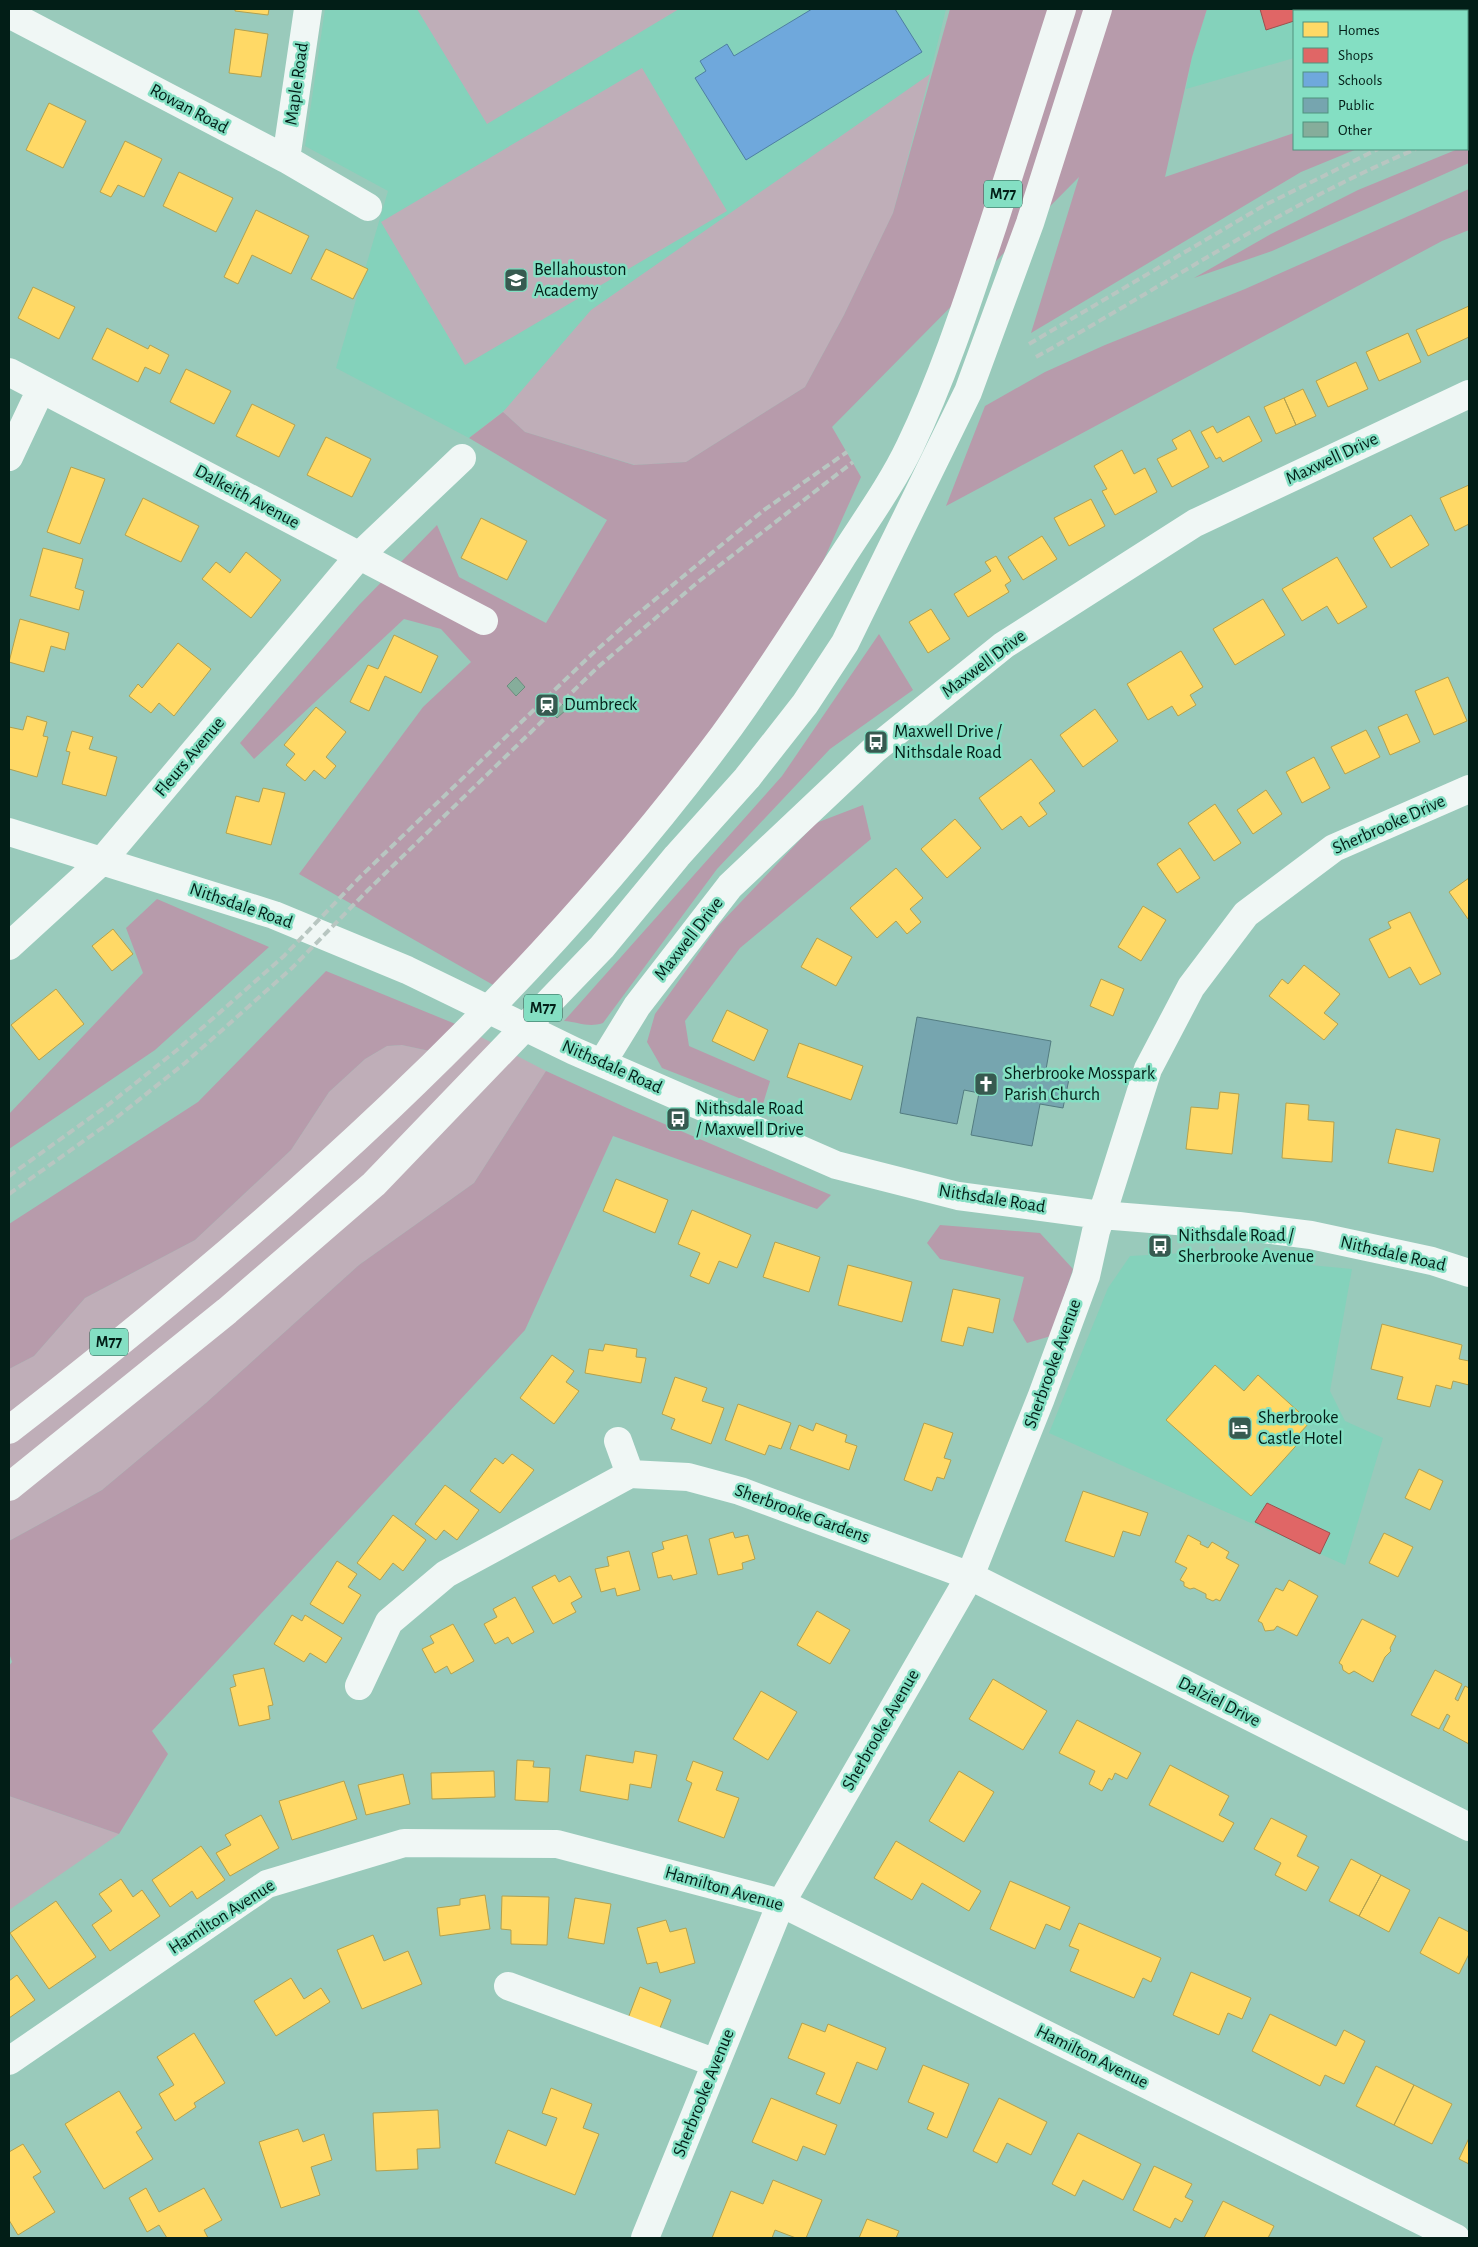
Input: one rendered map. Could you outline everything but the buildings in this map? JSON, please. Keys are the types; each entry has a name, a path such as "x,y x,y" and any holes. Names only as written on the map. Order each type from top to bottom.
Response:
{"main road":[{"name":"Maple Road","path":"286,160 308,9"},
{"name":"M77","path":"9,1430 210,1270 315,1178 422,1077 526,970 610,874 722,736 770,670 818,598 908,450 940,377 970,295 1062,9"},
{"name":"M77","path":"9,1487 227,1311 374,1184 602,947 677,856 747,778 805,704 845,642 954,424 984,353 1030,223 1098,9"},
{"name":"Rowan Road","path":"11,13 286,160 368,207"},
{"name":"Dalkeith Avenue","path":"9,372 484,622"},
{"path":"9,457 40,389"},
{"name":"Maxwell Drive","path":"602,1063 637,1006 730,886 875,749 1004,645 1195,523 1469,394"},
{"name":"Fleurs Avenue","path":"9,946 102,861 360,556 462,458"},
{"name":"Sherbrooke Drive","path":"1101,1215 1148,1069 1191,987 1246,914 1334,848 1469,789"},
{"name":"Nithsdale Road","path":"9,832 274,915 407,970 574,1051 836,1165 958,1196 1101,1215 1239,1226 1311,1235 1432,1261 1469,1273"},
{"name":"Sherbrooke Avenue","path":"645,2238 781,1903 970,1576 1051,1372 1086,1276 1101,1215"},
{"name":"M77","path":"9,1414 210,1270"},
{"path":"359,1686 389,1622 446,1574 630,1474 618,1441"},
{"name":"Sherbrooke Gardens","path":"630,1474 688,1477 740,1490 970,1576"},
{"name":"Dalziel Drive","path":"970,1576 1469,1826"},
{"name":"Hamilton Avenue","path":"9,2060 267,1884 404,1843 557,1844 781,1903 1456,2238"},
{"path":"508,1986 716,2063"}],"shaded area":[{"name":"Bellahouston Academy","path":"325,9 946,9 930,74 469,438 336,368 388,191 305,146"},
{"path":"417,9 679,9 487,124"},
{"path":"950,9 1207,9 1192,57 1165,177 1293,133 1293,150 1355,150 1301,172 1031,333 1079,177 832,427 861,477 816,577 668,795 495,986 299,874 423,707 471,662 441,629 404,619 254,759 240,743 359,605 437,525 459,577 546,623 607,520 469,438 503,412 525,432 634,465 686,462 805,387 844,315 893,213"},
{"path":"1207,9 1467,9 1293,10 1293,58 1186,89 1192,57"},
{"path":"642,68 727,211 465,365 381,222"},
{"path":"930,74 893,213 844,315 805,387 686,462 635,465 525,432 503,412 591,310"},
{"path":"1468,144 1469,163 1272,251 1194,278 1271,234 1358,190 1456,150 1468,150"},
{"path":"1469,189 1469,230 1442,241 946,506 985,406 1045,372 1105,345 1245,289"},
{"path":"879,634 913,690 830,749 717,869 603,1023 588,1025 564,1021 782,776"},
{"path":"863,805 871,839 740,948 685,1021 689,1046 770,1081 762,1107 662,1068 647,1042 655,1014 718,926 816,823"},
{"path":"157,899 269,947 155,1050 9,1149 9,1114 143,973 126,928"},
{"path":"326,971 458,1025 430,1051 402,1045 387,1046 365,1059 329,1092 291,1150 195,1240 85,1298 34,1356 9,1369 9,1224 198,1102"},
{"path":"458,1025 546,1071 474,1183 359,1265 206,1403 102,1490 9,1541 9,1369 34,1356 85,1298 195,1240 291,1150 329,1092 365,1059 387,1046 402,1045 430,1051"},
{"path":"546,1071 627,1108 831,1195 817,1209 613,1136 525,1330 152,1731 168,1754 119,1834 9,1796 9,1666 12,1662 9,1653 9,1541 102,1490 206,1403 359,1265 474,1183"},
{"path":"940,1225 1040,1233 1073,1269 1051,1336 1027,1343 1013,1320 1024,1277 940,1259 927,1243"},
{"path":"1185,1253 1352,1269 1330,1391 1345,1421 1383,1438 1345,1565 1049,1433 1108,1288 1130,1256"},
{"path":"9,1796 119,1834 9,1910"}],"railway":[{"path":"1029,344 1263,206 1376,150"},
{"path":"1036,357 1270,221 1366,171 1414,150"},
{"path":"9,1176 108,1105 177,1050 284,956 360,877 591,655 635,616 764,510 847,452"},
{"path":"9,1194 116,1118 185,1063 292,968 368,890 598,667 698,582 853,462"}],"place":[{"name":"Bellahouston Academy","path":"516,280"},
{"name":"Dumbreck","path":"547,705"},
{"name":"Maxwell Drive / Nithsdale Road","path":"876,742"},
{"name":"Sherbrooke Mosspark Parish Church","path":"986,1084"},
{"name":"Nithsdale Road / Maxwell Drive","path":"678,1119"},
{"name":"Nithsdale Road / Sherbrooke Avenue","path":"1160,1246"},
{"name":"Sherbrooke Castle Hotel","path":"1240,1428"}]}
